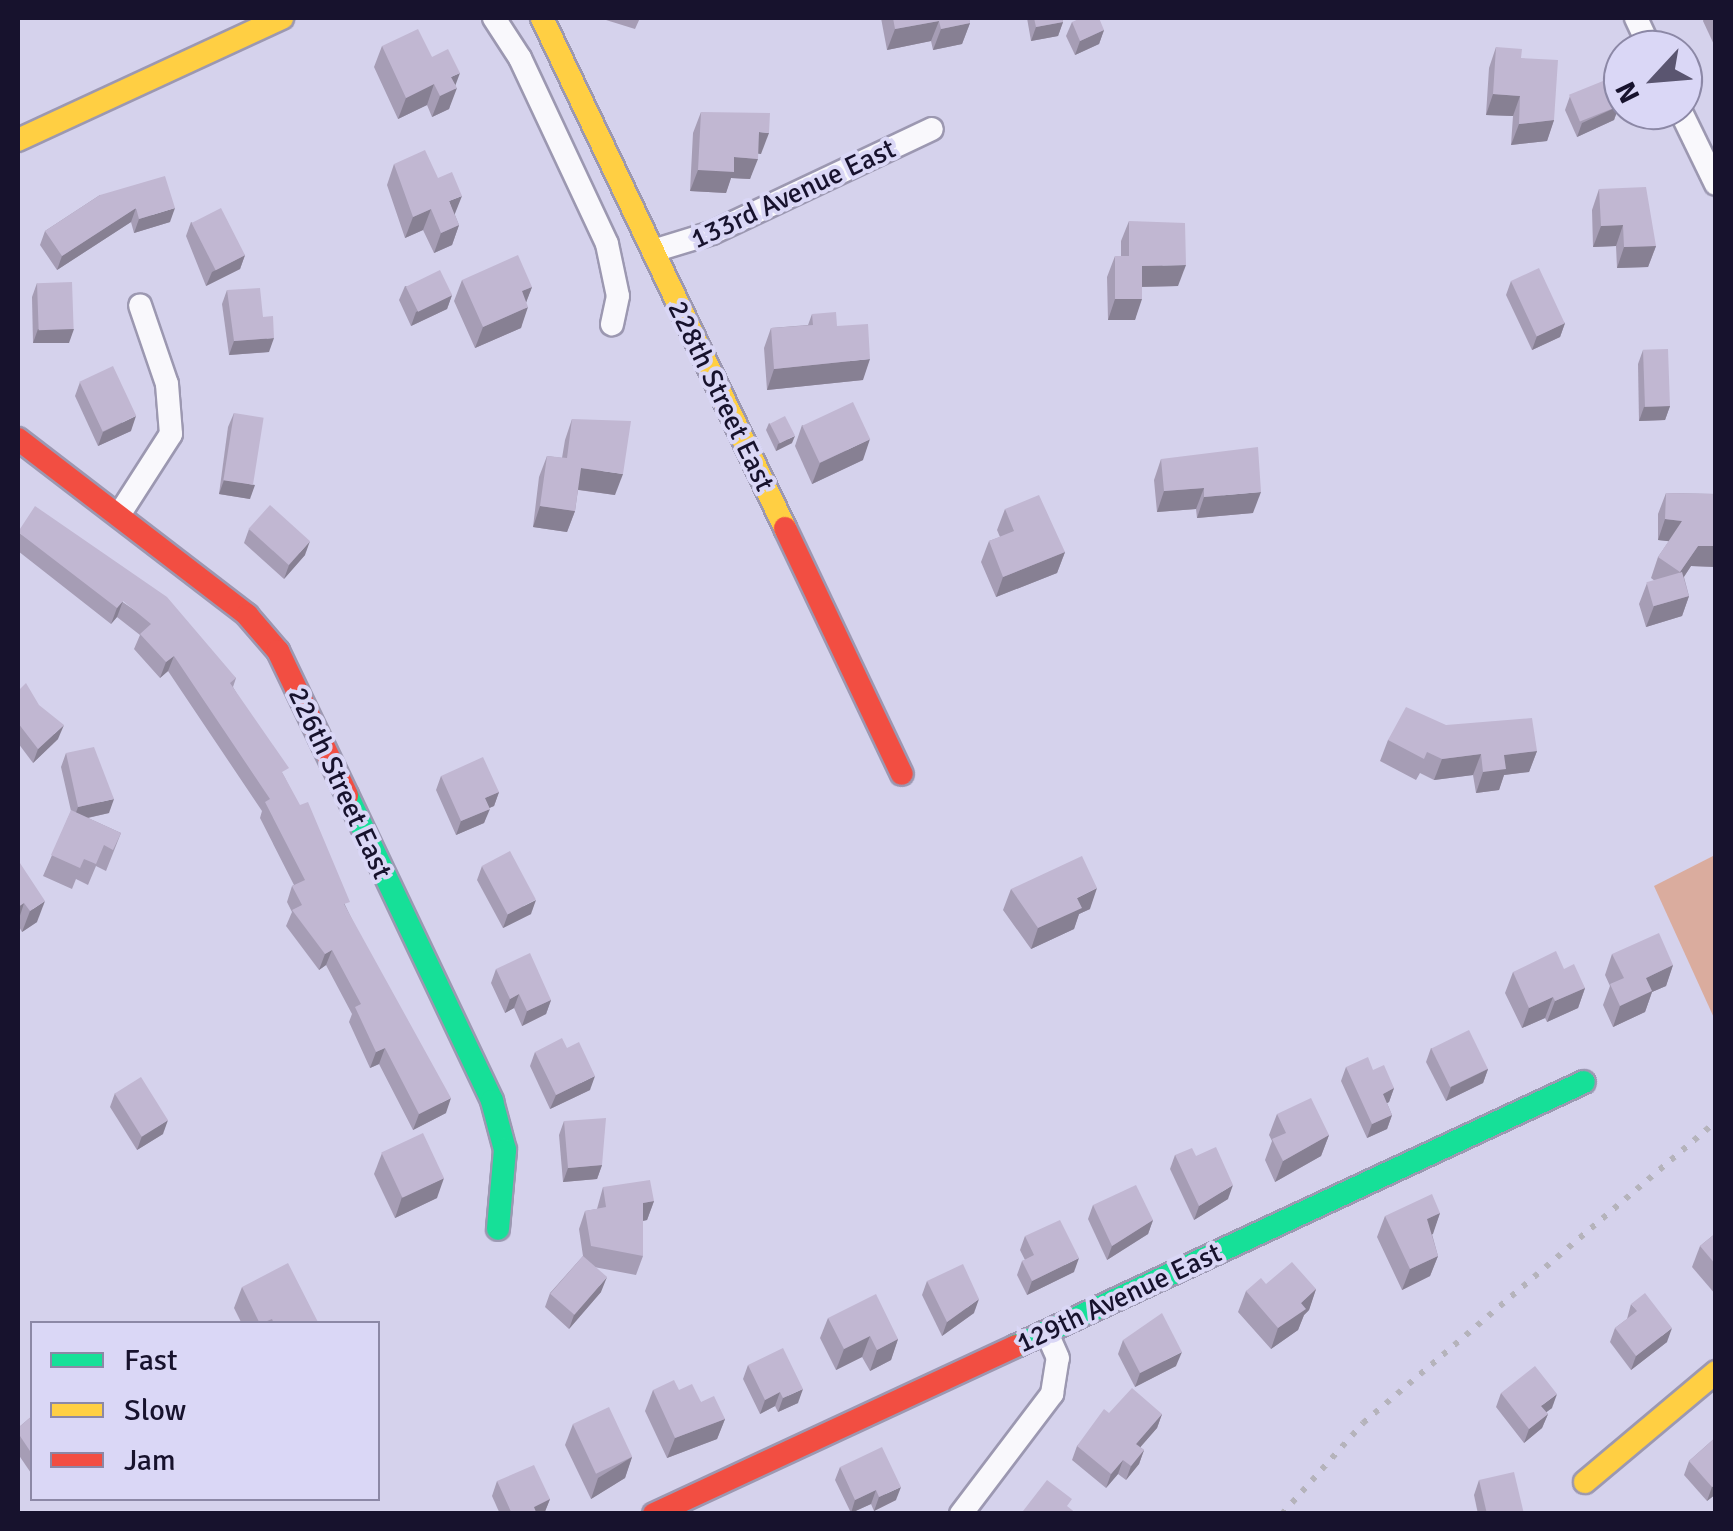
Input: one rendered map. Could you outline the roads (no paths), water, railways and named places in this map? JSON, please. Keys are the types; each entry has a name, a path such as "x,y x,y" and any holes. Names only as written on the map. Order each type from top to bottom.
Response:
{"street":[{"path":"18,140 282,18"},
{"path":"494,18 520,58 607,244 618,296 612,324"},
{"name":"228th Street East","path":"542,18 902,774"},
{"name":"133rd Avenue East","path":"652,251 712,233 932,129"},
{"path":"1690,130 1716,184"},
{"path":"119,515 171,434 168,384 140,305"},
{"name":"226th Street East","path":"18,439 247,615 278,651 496,1114 505,1150 498,1229"},
{"name":"129th Avenue East","path":"654,1514 1584,1082"},
{"path":"962,1514 1052,1394 1058,1358 1047,1333"},
{"path":"1585,1482 1716,1372"}],"railway":[{"path":"1282,1514 1363,1423 1716,1122"}]}
